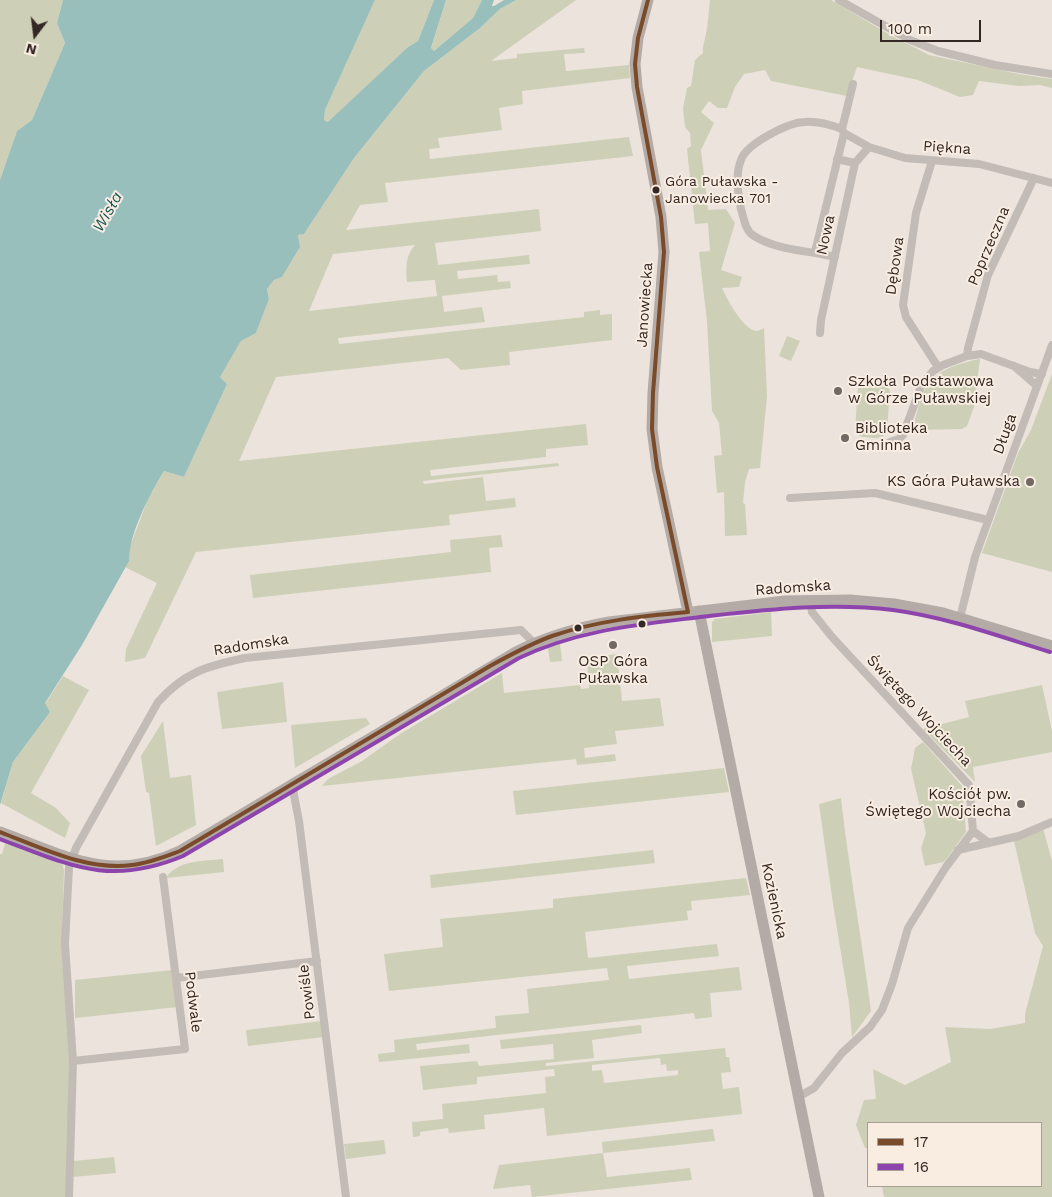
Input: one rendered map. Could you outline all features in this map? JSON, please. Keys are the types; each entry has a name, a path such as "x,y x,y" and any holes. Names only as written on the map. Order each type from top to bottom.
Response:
{"main road":[{"name":"Janowiecka","path":"648,0 638,38 635,64 637,87 659,204 664,252 652,429 657,467 693,612"},
{"name":"Radomska","path":"4,833 87,863 111,867 153,863 180,851 490,666 534,643 581,627 609,622 810,600 850,600 894,604 960,618 1052,646"},
{"name":"Kozienicka","path":"693,612 800,1096 819,1197"}],"street":[{"path":"839,0 893,31 938,52 994,65 1052,74"},
{"path":"815,252 853,84"},
{"name":"Piękna","path":"835,257 815,252 783,249 753,236 748,231 741,206 737,176 741,158 747,149 762,139 791,125 809,122 843,131 869,147 905,158 979,164 1052,183"},
{"name":"Nowa","path":"820,333 821,320 855,163 869,147"},
{"path":"837,159 855,163"},
{"name":"Dębowa","path":"932,161 916,213 903,305 906,318 938,367"},
{"name":"Poprzeczna","path":"967,356 988,275 1034,178"},
{"name":"Długa","path":"960,618 975,557 1052,345"},
{"path":"890,442 899,439 903,435 922,384 938,367 967,356 981,354 1042,374"},
{"path":"1014,366 1037,386"},
{"path":"790,498 875,493 988,520"},
{"name":"Świętego Wojciecha","path":"810,600 812,612 832,637 969,785 973,831"},
{"name":"Radomska","path":"72,858 158,702 172,687 196,672 218,664 244,658 521,630 534,643"},
{"name":"Powiśle","path":"292,785 299,821 318,962 346,1197"},
{"path":"958,850 1019,836 1052,822"},
{"path":"800,1096 814,1088 842,1053 870,1026 882,1010 892,984 908,928 958,850 973,831 989,843"},
{"path":"69,1197 73,1061 65,944 69,868 72,858"},
{"name":"Podwale","path":"73,1061 185,1049 163,877"},
{"path":"176,978 318,962"}],"green space":[{"path":"0,0 63,0 57,23 65,43 32,120 17,131 0,180"},
{"path":"375,0 434,0 418,41 408,47 329,122 324,120 325,110"},
{"path":"446,0 482,0 473,18 434,51 431,49"},
{"path":"516,0 576,0 491,61 517,58 517,54 584,48 585,53 564,54 566,71 629,65 630,78 522,91 523,104 499,108 502,130 438,138 440,148 429,149 430,159 629,137 633,156 385,183 388,202 360,205 346,230 539,209 541,231 435,243 438,265 529,255 530,264 457,271 458,279 497,275 498,282 510,281 511,288 442,296 444,312 482,307 485,322 338,338 339,344 584,317 584,312 600,310 600,315 612,314 612,340 509,352 510,365 461,370 448,358 276,377 239,461 586,424 588,445 546,449 546,457 430,470 431,476 558,463 559,466 423,481 424,484 483,477 486,501 515,498 516,507 449,515 450,525 196,552 145,658 125,662 126,649 157,583 125,567 129,561 129,549 148,499 164,471 184,477 227,384 220,377 241,341 256,333 269,299 267,289 274,280 282,277 300,247 298,235 304,234 354,158 424,71 480,28 500,9","holes":["415,245 407,262 407,282 435,280 437,296 309,311 333,254"]},
{"path":"710,0 831,0 892,36 929,55 1052,79 1052,88 1040,85 1019,86 979,81 973,95 960,97 918,80 857,67 847,96 771,81 765,70 744,74 735,87 727,108 718,108 709,101 701,112 714,123 701,150 708,210 726,209 735,223 721,270 742,277 739,287 722,288 736,313 746,325 756,331 764,328 767,396 760,468 749,469 745,482 743,503 745,504 747,535 725,536 724,492 717,493 714,456 722,455 719,423 712,411 707,322 699,252 710,251 708,223 695,224 687,149 691,146 690,133 685,127 683,108 687,88 691,86 695,60 703,53"},
{"path":"787,336 800,341 791,361 779,356"},
{"path":"980,359 974,407 967,426 962,429 912,430 921,399 930,382 945,370"},
{"name":"KS Góra Puławska","path":"1052,374 1052,572 982,553 1018,453 1031,430"},
{"path":"865,382 884,384 890,390 887,431 879,438 860,436 855,431 858,387"},
{"path":"501,535 503,547 489,548 491,572 253,598 250,575 451,552 450,540"},
{"path":"771,612 772,636 712,642 712,622 715,619"},
{"path":"560,643 562,661 550,662 548,648"},
{"path":"617,654 622,701 660,698 664,726 615,731 617,744 584,748 585,758 615,754 616,761 577,765 576,759 322,786 328,779 362,761 400,734 502,673 504,693 580,685 581,689 589,688 587,658"},
{"path":"63,676 89,690 31,793 56,808 70,823 65,838 1,803 13,762 50,712 45,704"},
{"path":"283,682 287,722 222,729 217,692"},
{"path":"1042,685 1052,731 1052,752 973,767 975,782 923,729 969,717 965,701"},
{"path":"366,718 370,724 295,768 291,725"},
{"path":"163,721 170,778 191,775 196,825 156,846 149,793 146,792 141,756"},
{"path":"923,742 962,786 966,832 944,862 925,866 921,848 926,833 911,769 915,748"},
{"path":"724,768 729,792 516,815 513,791"},
{"path":"841,798 871,1011 852,1037 849,1003 819,804"},
{"path":"1043,828 1052,861 1052,1197 884,1197 882,1187 1042,1187 1042,1122 867,1122 867,1148 865,1148 856,1125 864,1100 876,1099 873,1069 905,1085 951,1062 945,1027 990,1029 1025,1023 1025,1014 1043,946 1035,933 1014,841"},
{"path":"6,841 63,865 62,932 70,1041 66,1197 0,1197 0,854 2,854"},
{"path":"653,850 655,863 431,888 430,875"},
{"path":"223,859 224,872 166,878 177,868 192,862"},
{"path":"746,878 750,895 691,901 692,910 687,911 688,920 585,932 588,958 717,944 719,956 627,966 629,979 739,967 742,990 710,993 712,1017 695,1019 694,1013 416,1044 417,1050 469,1044 470,1053 379,1062 378,1054 395,1052 394,1040 496,1028 495,1016 529,1013 527,989 609,980 607,968 389,991 384,954 443,947 440,919 553,908 553,899"},
{"path":"173,970 178,1007 75,1018 75,980"},
{"path":"322,1021 324,1037 248,1046 246,1030"},
{"path":"641,1025 642,1033 592,1040 594,1058 546,1063 546,1066 725,1048 726,1057 729,1057 731,1072 721,1073 723,1089 739,1087 742,1114 547,1136 544,1108 484,1115 485,1129 449,1133 448,1128 420,1132 420,1136 413,1137 412,1122 443,1119 442,1104 546,1093 545,1077 555,1076 554,1069 477,1077 477,1084 423,1090 420,1066 477,1061 479,1066 554,1059 553,1044 501,1049 500,1040","holes":["660,1058 661,1065 666,1064 667,1071 678,1070 678,1075 604,1083 602,1070 592,1071 592,1065"]},
{"path":"713,1129 715,1141 603,1153 602,1142"},
{"path":"384,1140 386,1154 346,1159 344,1144"},
{"path":"603,1153 607,1177 690,1168 692,1180 532,1197 530,1185 493,1189 499,1165"},
{"path":"114,1157 116,1173 73,1177 74,1161"}],"water":[{"name":"Wisła","path":"63,0 375,0 325,110 324,120 328,122 408,47 418,41 434,0 446,0 431,48 434,51 473,18 482,0 494,0 492,6 494,6 504,0 516,0 500,9 480,28 424,71 354,158 304,234 298,235 300,247 282,277 274,280 267,289 269,299 256,333 241,341 220,377 227,384 184,477 164,471 158,480 136,526 132,538 129,561 82,645 45,703 50,712 13,762 0,805 0,180 17,131 32,120 65,43 57,23"}],"transit line":[{"name":"17","path":"648,0 638,38 635,64 637,87 661,217 664,252 652,429 657,467 688,612"},
{"name":"16","path":"0,839 48,857 90,869 111,871 133,870 157,865 183,856 519,658 563,641 630,626 772,610 820,607 869,608 933,617 1050,652"},
{"name":"17","path":"0,832 65,857 98,865 132,865 156,860 180,851 490,666 528,646 552,636 602,623 636,617 688,612"}],"place":[{"name":"Góra Puławska - Janowiecka 701","path":"656,190"},
{"name":"Szkoła Podstawowa w Górze Puławskiej","path":"838,391"},
{"name":"Biblioteka Gminna","path":"845,438"},
{"name":"KS Góra Puławska","path":"1030,482"},
{"name":"OSP Góra Puławska","path":"613,645"},
{"name":"Kościół pw. Świętego Wojciecha","path":"1021,804"}]}
